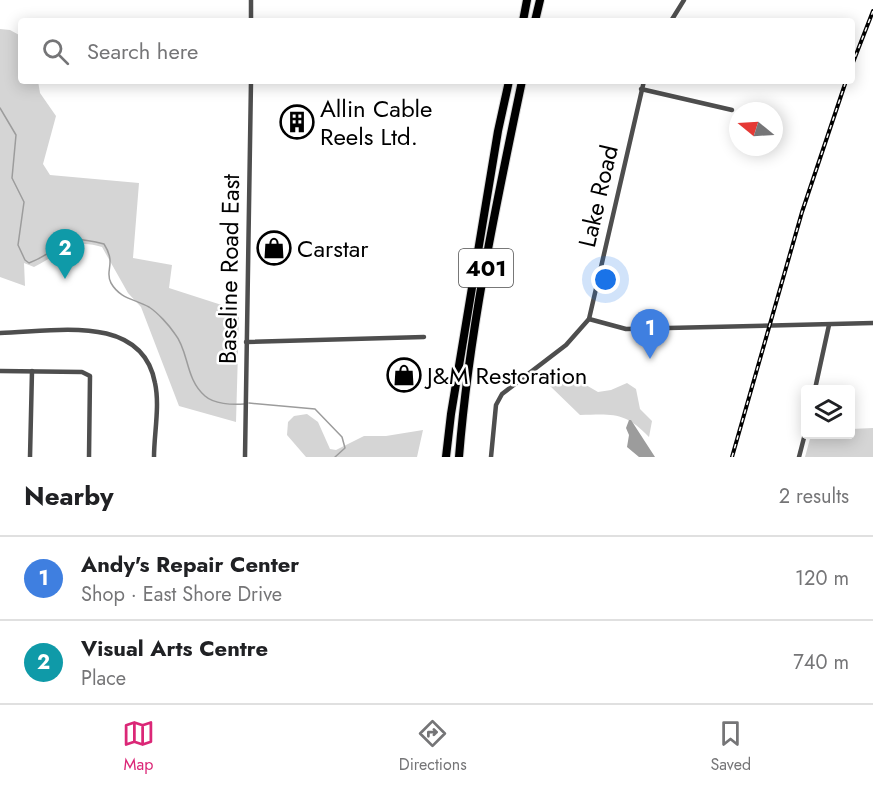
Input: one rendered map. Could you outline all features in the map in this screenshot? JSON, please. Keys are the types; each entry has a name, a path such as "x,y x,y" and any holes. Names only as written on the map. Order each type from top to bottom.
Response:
{"highway":[{"path":"524,18 527,0"},
{"path":"536,18 540,0"},
{"name":"401","path":"446,457 488,190 508,84"},
{"name":"401","path":"459,457 463,412 495,213 521,84"}],"street":[{"path":"251,0 251,18"},
{"path":"672,18 684,0"},
{"name":"Baseline Road East","path":"245,457 250,84"},
{"name":"Lake Road","path":"491,457 496,405 502,394 566,345 589,319 643,84"},
{"path":"641,89 729,109"},
{"path":"589,319 626,329 873,323"},
{"path":"816,385 830,325"},
{"path":"0,333 104,332 124,339 135,346 150,365 156,386 154,457"},
{"path":"246,342 424,337"},
{"path":"0,370 82,372 90,376 89,457"},
{"path":"30,457 32,371"},
{"path":"799,457 804,439"}],"shaded area":[{"path":"0,29 10,30 18,34 18,84 38,84 40,93 56,116 43,164 50,175 139,183 133,258 172,265 169,288 231,308 239,316 236,422 179,406 141,307 128,293 102,247 82,244 66,248 34,267 24,263 25,286 0,277"},
{"path":"549,371 567,374 598,392 611,390 627,383 636,389 640,409 652,421 649,437 633,423 618,416 580,415 548,384"},
{"path":"307,414 318,422 330,449 336,450 364,436 386,436 423,430 417,457 306,457 287,435 288,422 294,416"},
{"path":"629,420 655,457 639,457 627,447 629,435 626,428"},
{"path":"873,428 873,457 805,457 810,439 855,439 855,429"}],"waterway":[{"path":"0,108 16,135 12,178 24,202 18,245 25,260 29,263 69,240 88,240 104,244 110,257 109,279 111,283 123,296 144,304 170,327 183,348 194,382 205,396 213,401 244,404"},
{"path":"249,403 315,409 342,437 345,448 335,457"}],"railway":[{"path":"855,57 873,11"},
{"path":"732,457 802,212 845,84"}],"place":[{"name":"Allin Cable Reels Ltd.","path":"297,122"},
{"name":"Carstar","path":"274,248"},
{"name":"Visual Arts Centre","path":"65,279"},
{"name":"Andy's Repair Center","path":"650,359"},
{"name":"J&M Restoration","path":"404,375"}]}
